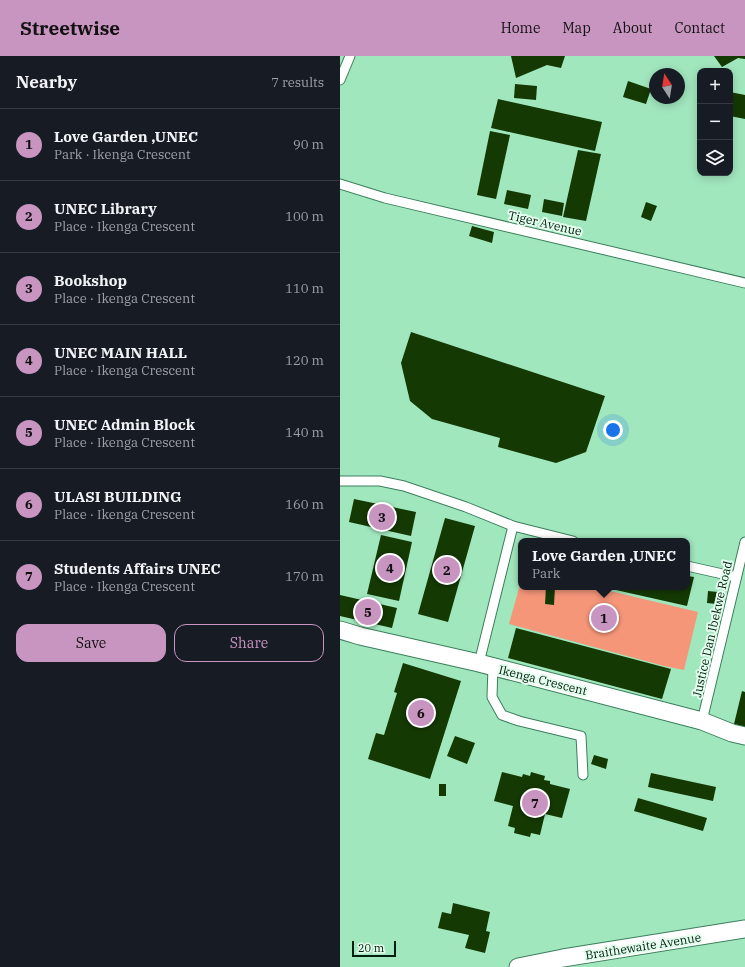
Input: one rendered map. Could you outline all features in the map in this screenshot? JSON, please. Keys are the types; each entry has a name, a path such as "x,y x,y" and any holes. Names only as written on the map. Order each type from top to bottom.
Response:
{"street":[{"name":"Ikenga Crescent","path":"340,630 486,665 702,721 724,730 745,736"},
{"name":"Braithewaite Avenue","path":"518,967 563,958 745,929"}],"lane":[{"path":"340,80 350,56"},
{"name":"Tiger Avenue","path":"340,184 385,198 745,283"},
{"path":"340,481 380,481 404,486 466,506 513,526 561,538"},
{"path":"513,526 486,665 492,697 502,715 519,721 581,736 583,776"},
{"name":"Justice Dan Ibekwe Road","path":"702,721 745,542"},
{"path":"690,567 736,577"}],"shaded area":[{"path":"518,590 606,590 698,612 684,670 664,666 509,624"}],"building":[{"path":"511,56 565,56 561,68 547,65 516,78"},
{"path":"714,56 745,56 745,59 738,58 722,67"},
{"path":"628,81 649,88 649,95 646,104 623,97"},
{"path":"515,84 537,86 536,100 514,98"},
{"path":"733,93 745,95 745,119 733,117"},
{"path":"498,99 602,122 595,151 491,128"},
{"path":"490,131 510,135 496,199 477,195"},
{"path":"578,150 601,154 586,221 563,217"},
{"path":"507,190 531,195 528,209 504,204"},
{"path":"544,199 564,203 562,216 542,212"},
{"path":"646,202 657,206 651,221 641,217"},
{"path":"472,226 494,232 492,243 469,236"},
{"path":"411,332 605,396 586,452 556,463 498,447 500,438 432,419 410,401 401,363"},
{"path":"354,499 416,512 411,536 349,522"},
{"path":"445,518 475,526 448,622 418,614"},
{"path":"381,535 412,542 399,601 367,594"},
{"path":"690,576 694,577 687,606 616,590 690,590"},
{"path":"546,590 555,590 554,605 545,604"},
{"path":"708,591 718,592 717,604 707,603"},
{"path":"340,595 397,608 392,628 340,616"},
{"path":"516,628 671,669 662,699 508,658"},
{"path":"403,663 461,681 430,779 368,759 376,733 384,735 397,693 394,692"},
{"path":"742,691 745,692 745,727 734,724"},
{"path":"455,736 475,743 467,764 447,756"},
{"path":"594,755 608,759 606,769 591,764"},
{"path":"502,772 522,777 523,774 530,776 531,772 545,776 544,780 550,781 550,784 570,789 562,818 545,814 540,835 531,833 530,837 514,833 515,828 508,826 513,806 494,801"},
{"path":"651,773 716,787 713,801 648,787"},
{"path":"439,784 446,784 446,796 439,796"},
{"path":"638,798 707,818 703,831 634,811"},
{"path":"453,903 490,912 486,931 490,932 485,953 465,948 469,935 438,928 442,912 451,914"}],"place":[{"name":"Bookshop","path":"382,517"},
{"name":"UNEC MAIN HALL","path":"390,568"},
{"name":"UNEC Library","path":"447,570"},
{"name":"UNEC Admin Block","path":"368,612"},
{"name":"Love Garden ,UNEC","path":"604,618"},
{"name":"ULASI BUILDING","path":"421,713"},
{"name":"Students Affairs UNEC","path":"535,803"}]}
